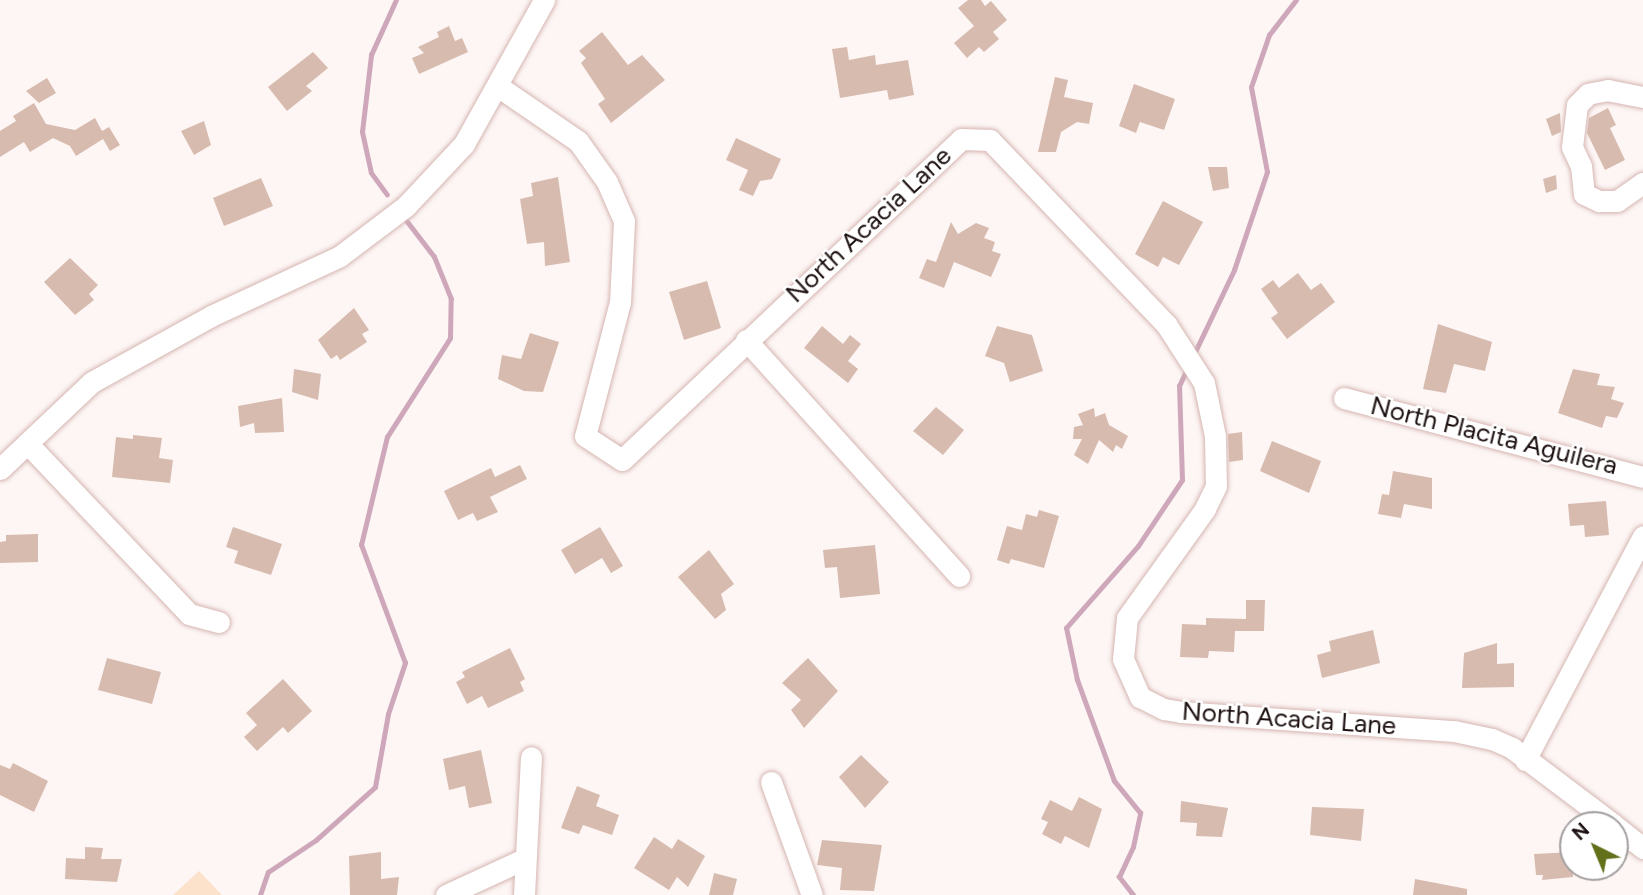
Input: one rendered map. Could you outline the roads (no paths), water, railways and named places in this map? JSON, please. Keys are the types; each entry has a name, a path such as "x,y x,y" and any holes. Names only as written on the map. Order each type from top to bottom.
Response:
{"street":[{"path":"0,469 92,382 211,316 318,268 370,236 406,206 464,144 499,87 544,0"},
{"name":"North Acacia Lane","path":"499,87 579,141 607,181 624,221 620,302 585,436 622,460 961,139 981,136 990,140 1166,324 1204,383 1215,436 1216,486 1127,618 1122,659 1140,697 1164,709 1181,712 1454,731 1492,738 1595,811"},
{"path":"1643,97 1608,90 1588,94 1577,105 1572,147 1581,166 1584,194 1599,201 1617,201 1643,183"},
{"path":"746,340 959,576"},
{"name":"North Placita Aguilera","path":"1344,398 1643,477"},
{"path":"27,443 190,614 219,622"},
{"path":"1525,760 1643,536"},
{"path":"524,895 531,758"},
{"path":"771,782 812,895"},
{"name":"North Acacia Lane","path":"1629,837 1643,848"},
{"path":"446,895 524,859"}],"waterway":[{"path":"387,195 371,173 362,132 371,55 396,0"},
{"path":"1194,354 1234,270 1267,172 1251,87 1269,35 1296,0"},
{"path":"260,895 268,872 316,840 375,787 388,714 405,663 361,545 387,437 450,338 451,299 434,257 407,222"},
{"path":"1133,895 1119,877 1133,847 1140,813 1114,781 1077,680 1066,628 1138,546 1182,480 1179,386 1187,369"}]}
